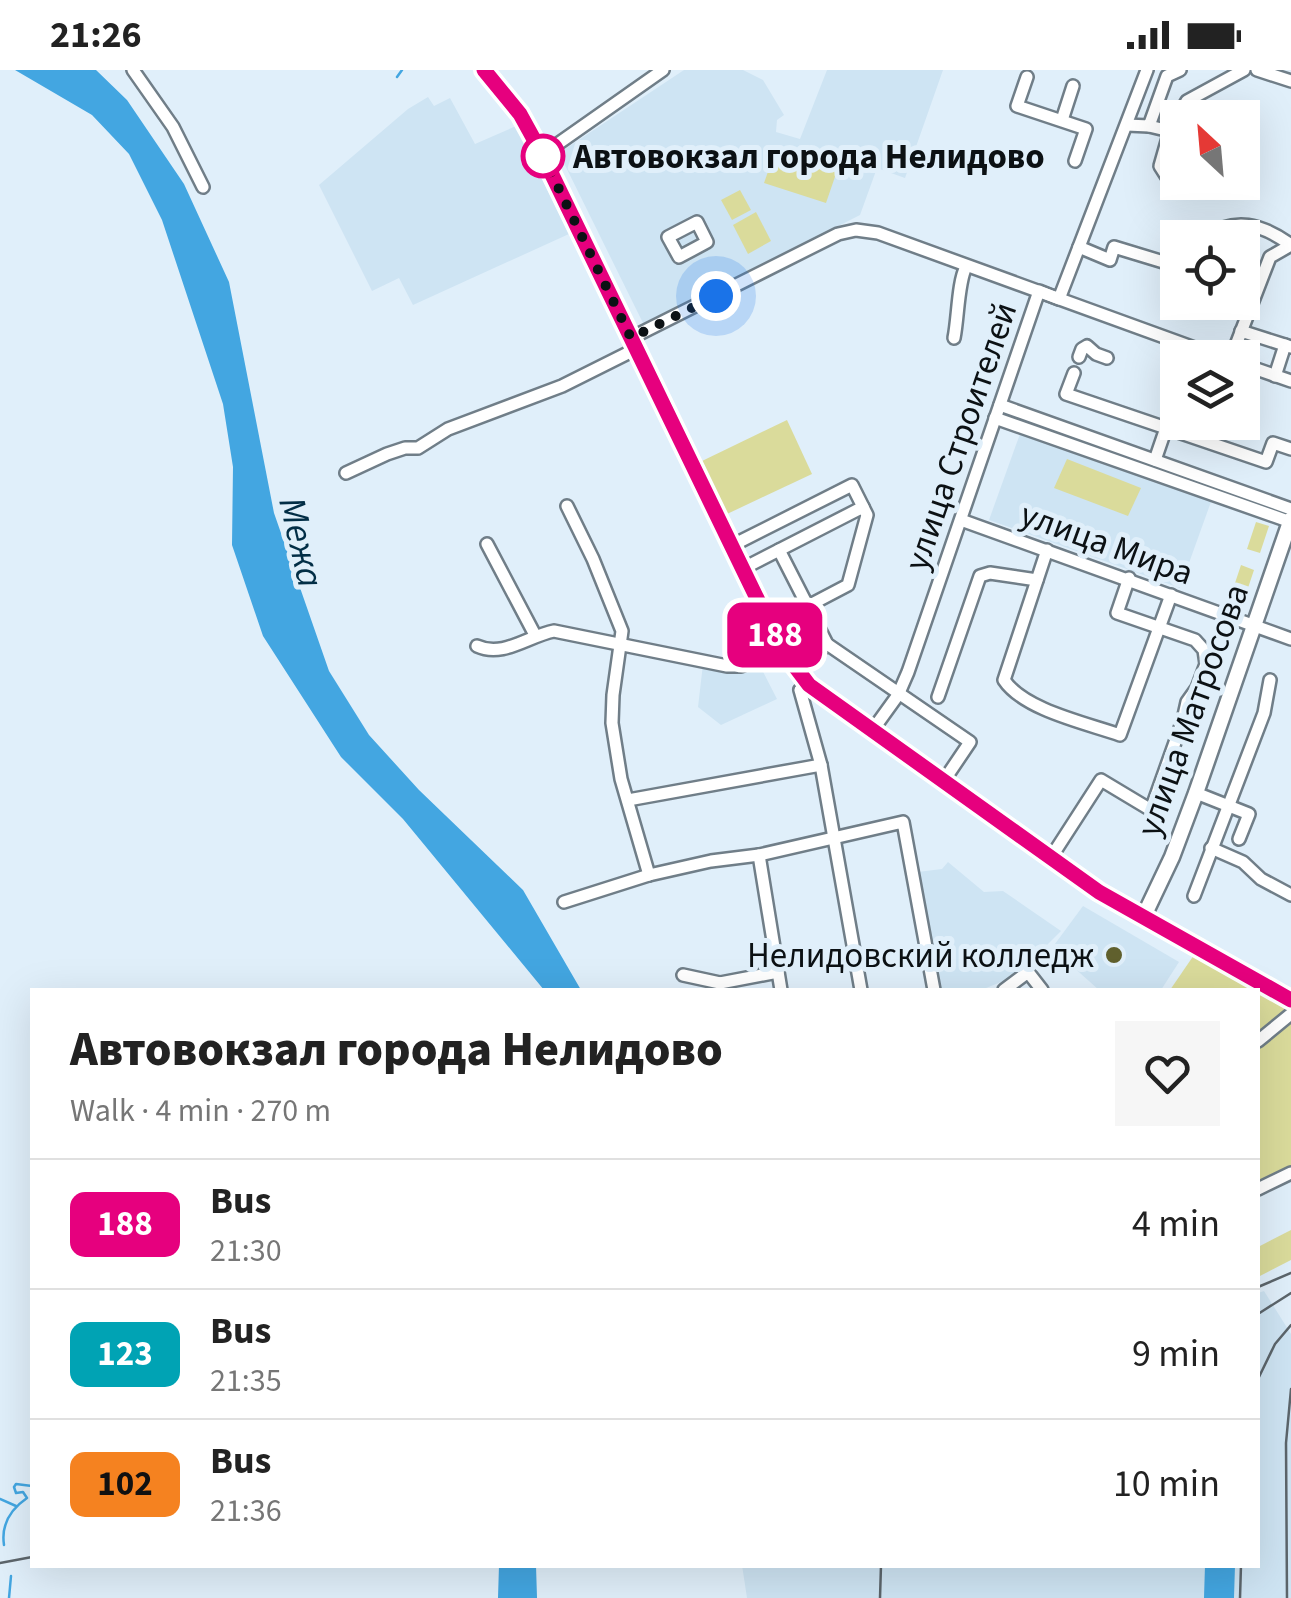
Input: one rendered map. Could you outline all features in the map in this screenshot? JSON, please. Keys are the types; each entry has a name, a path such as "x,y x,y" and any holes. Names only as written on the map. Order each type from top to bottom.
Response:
{"main road":[{"path":"484,70 520,114 542,154 781,648 809,685 1050,859 1143,918 1291,1000"},
{"name":"улица Матросова","path":"1143,918 1196,793 1291,521"}],"street":[{"path":"134,70 173,127 203,188"},
{"path":"542,154 663,70"},
{"name":"улица Строителей","path":"872,731 898,694 1038,292 1059,299 1146,70"},
{"path":"1150,126 1168,76 1180,70"},
{"path":"1189,100 1244,70"},
{"path":"1257,70 1291,81"},
{"path":"1027,76 1016,106 1086,130 1075,161"},
{"path":"1062,120 1073,86"},
{"path":"1127,124 1160,128"},
{"path":"1237,340 1270,257 1291,245 1272,230 1260,227"},
{"path":"346,474 386,454 418,448 448,429 562,386 849,230 878,233 1038,292"},
{"path":"1078,248 1110,260 1114,247 1160,261"},
{"path":"954,338 961,275 966,267"},
{"path":"1059,299 1172,340"},
{"path":"1240,331 1288,346 1275,376"},
{"path":"1079,357 1087,346 1108,358"},
{"path":"1260,371 1291,381"},
{"path":"1074,372 1066,394 1160,426"},
{"path":"1000,404 1291,509"},
{"path":"995,418 1291,521"},
{"path":"1201,440 1266,462 1275,438 1291,449"},
{"path":"1155,460 1162,440"},
{"path":"731,546 852,485 868,515 848,584 808,606"},
{"path":"567,506 622,630 612,723 649,875"},
{"path":"742,568 863,507"},
{"name":"улица Мира","path":"961,520 1291,639"},
{"path":"487,544 536,635"},
{"path":"780,550 828,644 970,742 943,782"},
{"path":"1046,550 1004,680 1012,693 1120,736 1170,595"},
{"path":"938,697 980,576 990,573 1037,580"},
{"path":"1050,859 1101,780 1151,810 1187,702 1197,688 1207,658 1195,640 1117,613 1129,578"},
{"path":"477,646 488,651 504,650 554,630 727,666 741,666 781,648"},
{"path":"797,671 828,644"},
{"path":"1194,896 1264,713 1270,680"},
{"path":"809,685 800,690 821,765 861,988"},
{"path":"628,800 821,765"},
{"path":"1196,793 1249,814 1239,839"},
{"path":"564,902 649,875 904,822 934,988"},
{"path":"1211,848 1243,862 1261,879 1291,895"},
{"path":"759,855 781,988"},
{"path":"682,976 720,983 778,972"},
{"path":"1007,988 1028,972 1040,988"},
{"path":"1260,1039 1291,1014"},
{"path":"1260,1188 1291,1173"}],"shaded area":[{"path":"684,70 743,70 763,80 784,115 777,120 776,132 800,139 827,70 943,70 905,178 877,168 860,215 644,325 559,153"},
{"path":"428,97 434,106 450,98 475,144 516,126 569,234 413,305 399,278 372,291 319,185 408,109"},
{"path":"1021,431 1212,499 1180,588 989,520"},
{"path":"758,662 777,699 721,725 698,707 703,664 736,674"},
{"path":"948,862 984,892 1003,891 1061,931 1016,976 986,988 937,988 918,872 942,869"},
{"name":"Нелидовский колледж","path":"1083,906 1179,962 1162,988 1097,988 1052,948"},
{"path":"1264,1291 1291,1334 1291,1598 747,1598 742,1568 1260,1568 1260,1292"}],"green space":[{"path":"776,149 838,168 826,203 764,183"},
{"path":"740,190 751,210 732,220 721,200"},
{"path":"756,212 771,241 748,254 733,225"},
{"path":"787,420 812,474 727,514 702,461"},
{"path":"1067,459 1141,488 1128,516 1054,488"},
{"path":"1256,522 1269,526 1260,553 1247,549"},
{"path":"1241,565 1254,570 1245,597 1232,592"},
{"path":"1194,955 1252,988 1171,988"},
{"path":"1260,992 1291,1010 1291,1167 1260,1184"},
{"path":"1291,1230 1291,1260 1260,1276 1260,1246"}],"water":[{"path":"15,70 96,70 127,100 184,184 229,282 274,513 329,671 369,735 419,790 523,890 580,988 542,988 403,819 341,757 263,636 232,545 233,467 223,404 162,220 129,154 92,115"},
{"path":"499,1568 536,1568 537,1598 498,1598"},
{"path":"1205,1568 1235,1568 1234,1598 1204,1598"}],"waterway":[{"path":"397,77 402,70"},
{"path":"4,1545 8,1518 27,1498 23,1492 16,1493 14,1487 30,1486"},
{"path":"0,1499 16,1506"},
{"path":"9,1598 11,1576"}],"railway":[{"path":"1260,1286 1291,1273"},
{"path":"1260,1313 1291,1293"},
{"path":"1260,1375 1275,1344 1291,1325"},
{"path":"1287,1598 1286,1443 1291,1389"},
{"path":"0,1563 30,1557"},
{"path":"880,1598 881,1568"},
{"path":"1240,1598 1241,1568"}],"bus line":[{"name":"188","path":"484,70 520,114 542,154 781,648 809,685 1099,892 1291,1000"}],"place":[{"name":"Автовокзал города Нелидово","path":"543,156"},
{"name":"Нелидовский колледж","path":"1114,955"}],"route":[{"path":"543,156 631,338 716,296"}],"water label":[{"name":"Межа","path":"302,542"}]}
